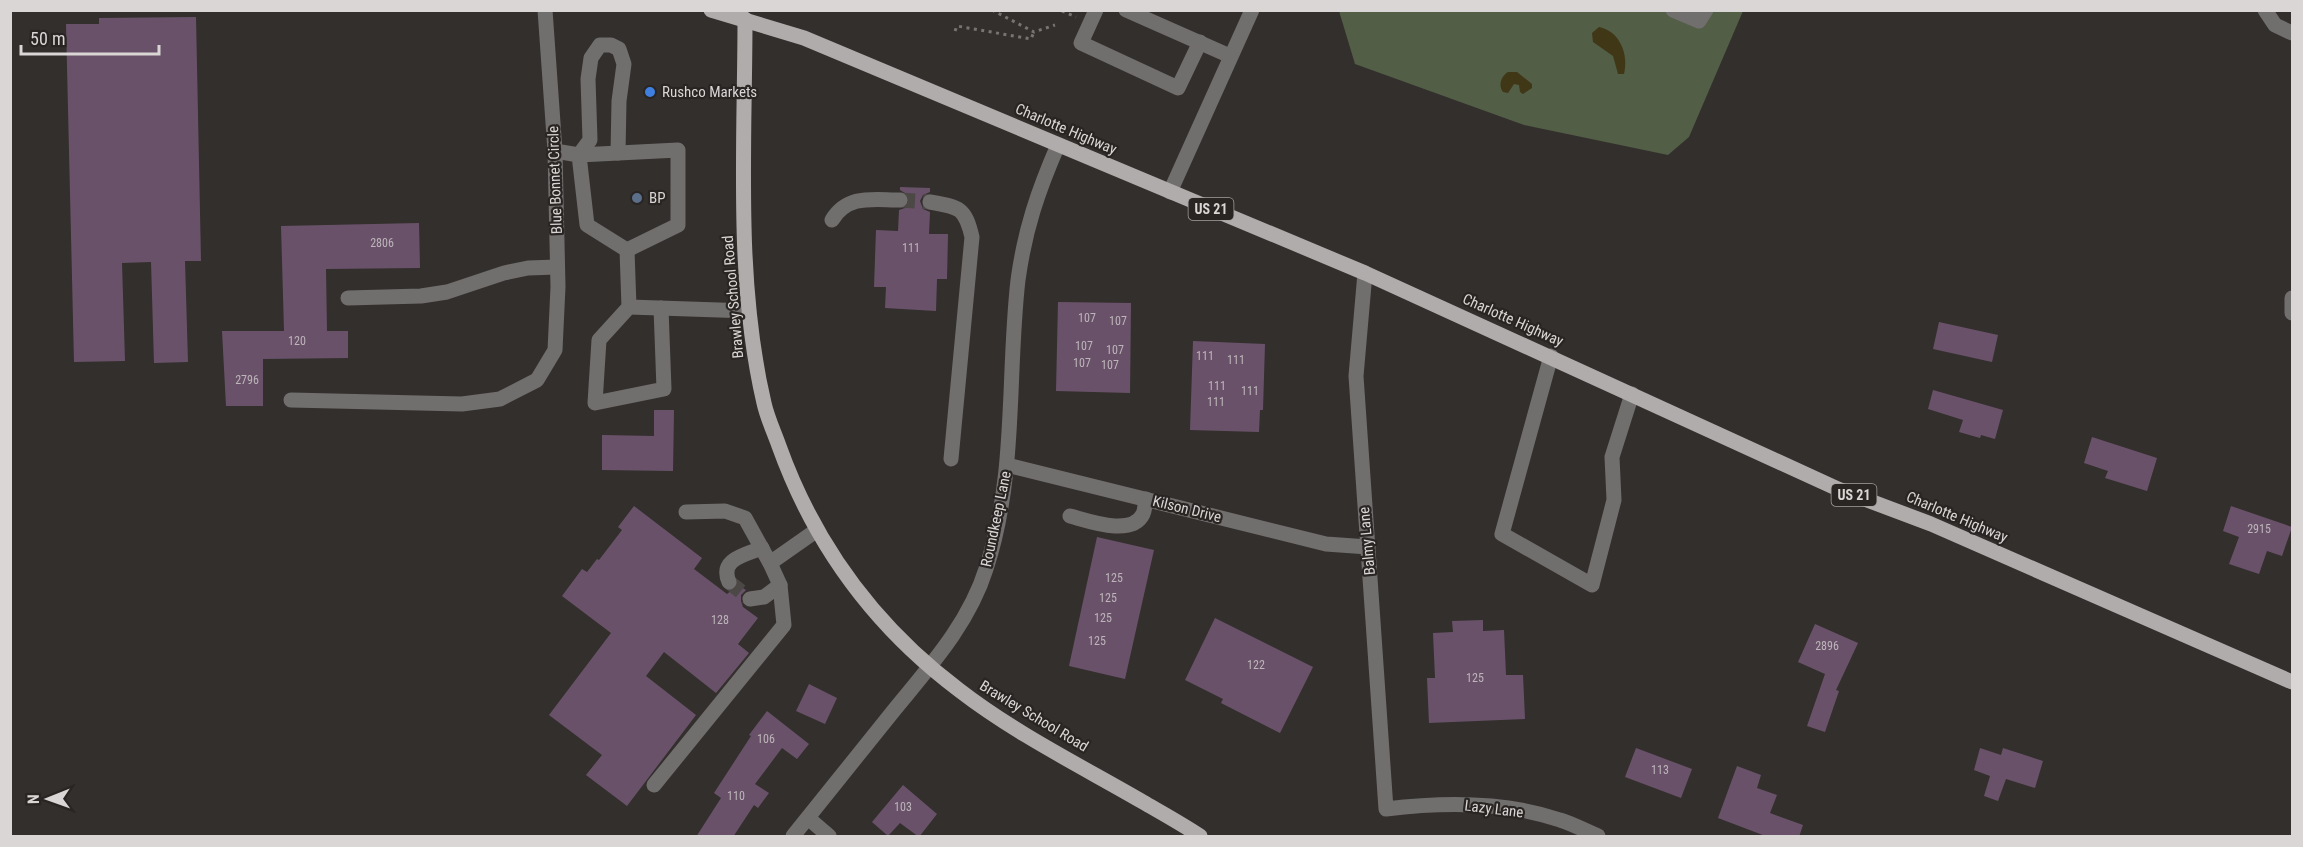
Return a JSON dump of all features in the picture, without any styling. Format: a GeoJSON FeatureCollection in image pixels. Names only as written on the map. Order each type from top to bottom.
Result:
{"type":"FeatureCollection","features":[{"type":"Feature","properties":{"kind":"main road","name":"Charlotte Highway"},"geometry":{"type":"LineString","coordinates":[[711,10],[745,15],[804,38],[1365,273],[1838,489],[1931,524],[2292,682]]}},
{"type":"Feature","properties":{"kind":"main road","name":"Brawley School Road"},"geometry":{"type":"LineString","coordinates":[[745,15],[745,251],[751,334],[764,405],[789,473],[817,530],[863,601],[929,667],[1009,725],[1200,837]]}},
{"type":"Feature","properties":{"kind":"street","name":"Blue Bonnet Circle"},"geometry":{"type":"LineString","coordinates":[[291,400],[462,404],[500,399],[537,380],[555,350],[557,267],[555,152],[545,10]]}},
{"type":"Feature","properties":{"kind":"street"},"geometry":{"type":"LineString","coordinates":[[1096,10],[1081,43],[1178,88],[1200,42]]}},
{"type":"Feature","properties":{"kind":"street"},"geometry":{"type":"LineString","coordinates":[[1126,10],[1230,56]]}},
{"type":"Feature","properties":{"kind":"street"},"geometry":{"type":"LineString","coordinates":[[1673,10],[1699,21],[1706,10]]}},
{"type":"Feature","properties":{"kind":"street"},"geometry":{"type":"LineString","coordinates":[[2265,10],[2275,25],[2292,33]]}},
{"type":"Feature","properties":{"kind":"street"},"geometry":{"type":"LineString","coordinates":[[1170,192],[1251,11]]}},
{"type":"Feature","properties":{"kind":"street"},"geometry":{"type":"LineString","coordinates":[[618,153],[619,101],[624,64],[619,49],[610,45],[600,45],[591,58],[588,79],[590,140],[579,155],[586,225],[627,250]]}},
{"type":"Feature","properties":{"kind":"street","name":"Roundkeep Lane"},"geometry":{"type":"LineString","coordinates":[[793,837],[956,633],[978,592],[994,542],[1007,465],[1018,280],[1026,234],[1036,197],[1058,145]]}},
{"type":"Feature","properties":{"kind":"street"},"geometry":{"type":"LineString","coordinates":[[555,152],[579,155],[678,150],[678,225],[627,250]]}},
{"type":"Feature","properties":{"kind":"street"},"geometry":{"type":"LineString","coordinates":[[832,220],[839,209],[860,200],[900,200]]}},
{"type":"Feature","properties":{"kind":"street"},"geometry":{"type":"LineString","coordinates":[[930,202],[956,206],[968,220],[972,237],[951,459]]}},
{"type":"Feature","properties":{"kind":"street"},"geometry":{"type":"LineString","coordinates":[[627,250],[629,307],[599,340],[595,403],[664,389],[661,308]]}},
{"type":"Feature","properties":{"kind":"street"},"geometry":{"type":"LineString","coordinates":[[348,298],[421,296],[447,292],[504,273],[528,268],[557,267]]}},
{"type":"Feature","properties":{"kind":"street","name":"Balmy Lane"},"geometry":{"type":"LineString","coordinates":[[1365,273],[1356,376],[1386,809]]}},
{"type":"Feature","properties":{"kind":"street"},"geometry":{"type":"LineString","coordinates":[[2292,298],[2292,313]]}},
{"type":"Feature","properties":{"kind":"street"},"geometry":{"type":"LineString","coordinates":[[629,307],[750,311]]}},
{"type":"Feature","properties":{"kind":"street"},"geometry":{"type":"LineString","coordinates":[[1551,356],[1502,534],[1592,585],[1614,500],[1612,457],[1632,394]]}},
{"type":"Feature","properties":{"kind":"street","name":"Kilson Drive"},"geometry":{"type":"LineString","coordinates":[[1007,465],[1326,544],[1368,547]]}},
{"type":"Feature","properties":{"kind":"street"},"geometry":{"type":"LineString","coordinates":[[1070,516],[1123,526],[1136,522],[1143,514],[1146,499]]}},
{"type":"Feature","properties":{"kind":"street"},"geometry":{"type":"LineString","coordinates":[[654,784],[784,625],[780,585],[745,518],[725,511],[686,512]]}},
{"type":"Feature","properties":{"kind":"street"},"geometry":{"type":"LineString","coordinates":[[770,562],[817,530]]}},
{"type":"Feature","properties":{"kind":"street"},"geometry":{"type":"LineString","coordinates":[[729,582],[725,574],[726,567],[733,560],[762,548]]}},
{"type":"Feature","properties":{"kind":"street"},"geometry":{"type":"LineString","coordinates":[[750,599],[764,597],[780,585]]}},
{"type":"Feature","properties":{"kind":"street","name":"Lazy Lane"},"geometry":{"type":"LineString","coordinates":[[1386,809],[1416,805],[1469,804],[1509,808],[1560,820],[1598,837]]}},
{"type":"Feature","properties":{"kind":"street"},"geometry":{"type":"LineString","coordinates":[[808,818],[830,837]]}},
{"type":"Feature","properties":{"kind":"path"},"geometry":{"type":"LineString","coordinates":[[992,10],[1034,32],[1055,25]]}},
{"type":"Feature","properties":{"kind":"path"},"geometry":{"type":"LineString","coordinates":[[955,31],[957,26],[1031,39],[1034,32]]}},
{"type":"Feature","properties":{"kind":"green space"},"geometry":{"type":"Polygon","coordinates":[[[1339,11],[1743,11],[1689,137],[1668,155],[1524,125],[1355,64],[1339,11]]]}},
{"type":"Feature","properties":{"kind":"sand"},"geometry":{"type":"Polygon","coordinates":[[[1599,27],[1612,33],[1621,45],[1625,59],[1624,74],[1618,74],[1613,56],[1593,42],[1592,33],[1599,27]]]}},
{"type":"Feature","properties":{"kind":"sand"},"geometry":{"type":"Polygon","coordinates":[[[1508,72],[1517,72],[1532,84],[1532,88],[1523,94],[1520,92],[1519,85],[1514,84],[1508,93],[1503,92],[1501,81],[1508,72]]]}},
{"type":"Feature","properties":{"kind":"building"},"geometry":{"type":"Polygon","coordinates":[[[196,17],[201,261],[185,261],[188,362],[154,363],[151,262],[122,263],[125,361],[74,362],[66,24],[99,24],[99,18],[196,17]]]}},
{"type":"Feature","properties":{"kind":"building"},"geometry":{"type":"Polygon","coordinates":[[[900,187],[930,188],[930,192],[923,195],[920,201],[923,209],[930,212],[929,234],[948,234],[947,279],[937,279],[936,311],[885,308],[886,287],[874,287],[876,230],[898,231],[899,210],[905,208],[910,201],[908,195],[900,190],[900,187]]]}},
{"type":"Feature","properties":{"kind":"building"},"geometry":{"type":"Polygon","coordinates":[[[419,223],[420,268],[326,269],[327,331],[348,331],[348,358],[263,359],[263,406],[226,406],[222,331],[284,331],[281,226],[419,223]]]}},
{"type":"Feature","properties":{"kind":"building"},"geometry":{"type":"Polygon","coordinates":[[[1058,302],[1131,303],[1130,393],[1056,391],[1058,302]]]}},
{"type":"Feature","properties":{"kind":"building"},"geometry":{"type":"Polygon","coordinates":[[[1939,322],[1998,335],[1992,362],[1933,349],[1939,322]]]}},
{"type":"Feature","properties":{"kind":"building"},"geometry":{"type":"Polygon","coordinates":[[[1193,341],[1265,344],[1263,410],[1260,410],[1259,432],[1190,430],[1193,341]]]}},
{"type":"Feature","properties":{"kind":"building"},"geometry":{"type":"Polygon","coordinates":[[[1933,390],[2003,410],[1995,439],[1981,435],[1980,438],[1959,432],[1963,420],[1928,409],[1933,390]]]}},
{"type":"Feature","properties":{"kind":"building"},"geometry":{"type":"Polygon","coordinates":[[[654,410],[674,410],[673,471],[602,470],[602,435],[654,436],[654,410]]]}},
{"type":"Feature","properties":{"kind":"building"},"geometry":{"type":"Polygon","coordinates":[[[2092,437],[2157,458],[2147,491],[2105,478],[2108,471],[2084,463],[2092,437]]]}},
{"type":"Feature","properties":{"kind":"building"},"geometry":{"type":"Polygon","coordinates":[[[634,506],[702,558],[694,569],[727,594],[738,585],[746,590],[741,595],[743,607],[758,618],[738,644],[749,653],[716,693],[664,652],[646,676],[696,715],[627,806],[586,775],[602,755],[549,715],[611,633],[562,596],[582,569],[587,572],[597,559],[599,560],[622,530],[618,527],[634,506]]]}},
{"type":"Feature","properties":{"kind":"building"},"geometry":{"type":"Polygon","coordinates":[[[2231,506],[2292,527],[2282,556],[2267,551],[2259,574],[2229,564],[2239,537],[2223,531],[2231,506]]]}},
{"type":"Feature","properties":{"kind":"building"},"geometry":{"type":"Polygon","coordinates":[[[1097,537],[1154,550],[1125,679],[1069,666],[1097,537]]]}},
{"type":"Feature","properties":{"kind":"building"},"geometry":{"type":"Polygon","coordinates":[[[1215,618],[1313,667],[1280,733],[1221,703],[1223,699],[1185,680],[1215,618]]]}},
{"type":"Feature","properties":{"kind":"building"},"geometry":{"type":"Polygon","coordinates":[[[1483,620],[1483,631],[1504,630],[1506,675],[1523,675],[1525,719],[1429,723],[1427,678],[1435,678],[1433,633],[1453,632],[1452,621],[1483,620]]]}},
{"type":"Feature","properties":{"kind":"building"},"geometry":{"type":"Polygon","coordinates":[[[1815,624],[1858,643],[1836,690],[1839,691],[1825,732],[1807,726],[1825,674],[1798,662],[1815,624]]]}},
{"type":"Feature","properties":{"kind":"building"},"geometry":{"type":"Polygon","coordinates":[[[809,684],[837,698],[825,724],[796,711],[809,684]]]}},
{"type":"Feature","properties":{"kind":"building"},"geometry":{"type":"Polygon","coordinates":[[[767,711],[809,744],[797,759],[782,748],[755,784],[769,793],[758,808],[754,805],[733,837],[696,837],[721,798],[714,793],[751,736],[749,735],[767,711]]]}},
{"type":"Feature","properties":{"kind":"building"},"geometry":{"type":"Polygon","coordinates":[[[1636,748],[1692,769],[1681,798],[1625,777],[1636,748]]]}},
{"type":"Feature","properties":{"kind":"building"},"geometry":{"type":"Polygon","coordinates":[[[1980,748],[2001,755],[2003,748],[2043,761],[2035,788],[2006,779],[1998,801],[1984,796],[1990,776],[1974,770],[1980,748]]]}},
{"type":"Feature","properties":{"kind":"building"},"geometry":{"type":"Polygon","coordinates":[[[1737,766],[1761,775],[1757,788],[1777,795],[1770,813],[1803,825],[1799,837],[1768,837],[1718,818],[1737,766]]]}},
{"type":"Feature","properties":{"kind":"building"},"geometry":{"type":"Polygon","coordinates":[[[903,785],[937,814],[919,837],[900,823],[888,836],[872,822],[903,785]]]}},
{"type":"Feature","properties":{"kind":"tunnel"},"geometry":{"type":"LineString","coordinates":[[900,200],[930,202]]}},
{"type":"Feature","properties":{"kind":"tunnel"},"geometry":{"type":"LineString","coordinates":[[729,582],[750,599]]}},
{"type":"Feature","properties":{"kind":"place","name":"Rushco Markets"},"geometry":{"type":"Point","coordinates":[650,92]}},
{"type":"Feature","properties":{"kind":"place","name":"BP"},"geometry":{"type":"Point","coordinates":[637,198]}}]}
